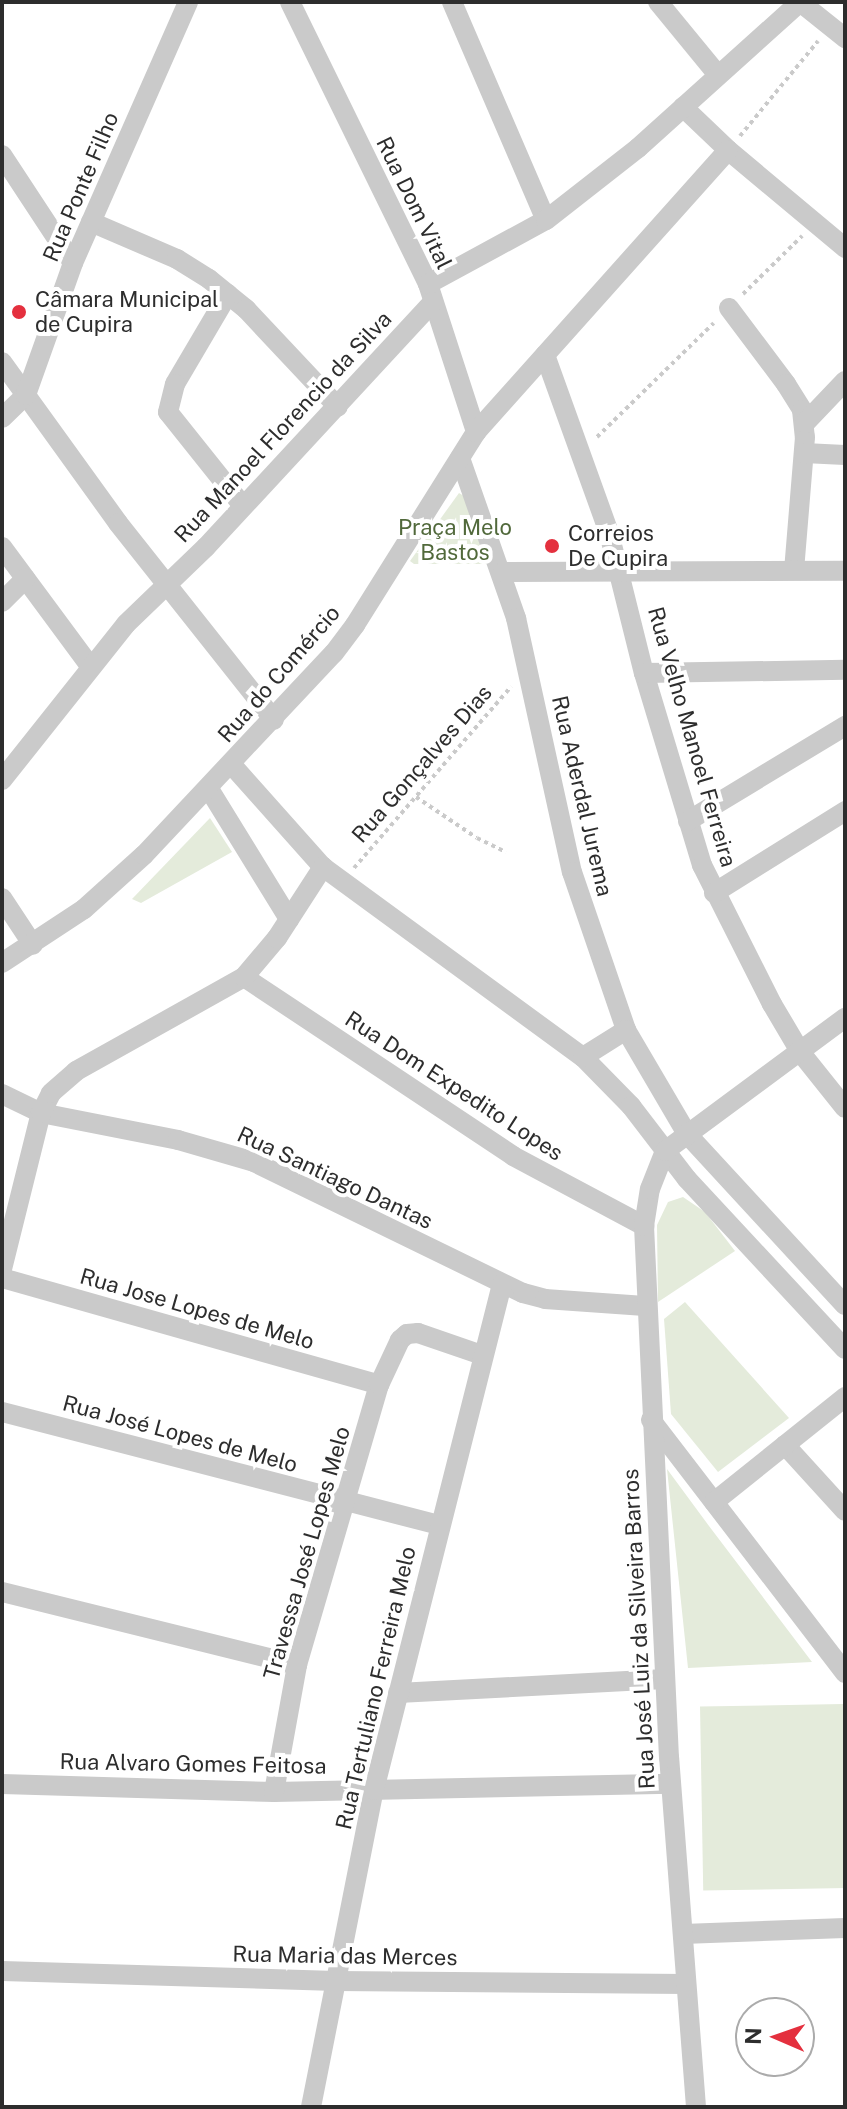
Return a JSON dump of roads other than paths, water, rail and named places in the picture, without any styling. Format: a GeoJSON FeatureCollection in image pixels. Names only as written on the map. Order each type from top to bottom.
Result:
{"type":"FeatureCollection","features":[{"type":"Feature","properties":{"kind":"street","name":"Rua Ponte Filho"},"geometry":{"type":"LineString","coordinates":[[26,395],[73,263],[188,2]]}},
{"type":"Feature","properties":{"kind":"street","name":"Rua Dom Vital"},"geometry":{"type":"LineString","coordinates":[[290,2],[430,293],[476,432]]}},
{"type":"Feature","properties":{"kind":"street"},"geometry":{"type":"LineString","coordinates":[[452,2],[546,220]]}},
{"type":"Feature","properties":{"kind":"street"},"geometry":{"type":"LineString","coordinates":[[658,2],[718,75]]}},
{"type":"Feature","properties":{"kind":"street"},"geometry":{"type":"LineString","coordinates":[[800,2],[838,32]]}},
{"type":"Feature","properties":{"kind":"street","name":"Rua Manoel Florencio da Silva"},"geometry":{"type":"LineString","coordinates":[[2,780],[90,666],[167,582],[206,547],[338,407],[430,293],[546,220],[683,107],[800,2]]}},
{"type":"Feature","properties":{"kind":"street"},"geometry":{"type":"LineString","coordinates":[[683,107],[728,150],[845,248]]}},
{"type":"Feature","properties":{"kind":"street","name":"Rua do Comércio"},"geometry":{"type":"LineString","coordinates":[[2,963],[84,909],[144,855],[274,720],[355,625],[476,432],[728,150]]}},
{"type":"Feature","properties":{"kind":"street"},"geometry":{"type":"LineString","coordinates":[[2,155],[73,263]]}},
{"type":"Feature","properties":{"kind":"street"},"geometry":{"type":"LineString","coordinates":[[91,222],[177,259],[228,294],[265,328],[338,407]]}},
{"type":"Feature","properties":{"kind":"street"},"geometry":{"type":"LineString","coordinates":[[228,294],[175,384],[168,412],[243,506]]}},
{"type":"Feature","properties":{"kind":"street"},"geometry":{"type":"LineString","coordinates":[[729,308],[786,384],[805,423],[794,570]]}},
{"type":"Feature","properties":{"kind":"street","name":"Rua Velho Manoel Ferreira"},"geometry":{"type":"LineString","coordinates":[[545,355],[621,572],[644,673],[688,821],[714,893],[801,1053],[845,1108]]}},
{"type":"Feature","properties":{"kind":"street"},"geometry":{"type":"LineString","coordinates":[[2,362],[118,523],[274,720]]}},
{"type":"Feature","properties":{"kind":"street"},"geometry":{"type":"LineString","coordinates":[[805,423],[845,381]]}},
{"type":"Feature","properties":{"kind":"street"},"geometry":{"type":"LineString","coordinates":[[2,418],[26,395]]}},
{"type":"Feature","properties":{"kind":"street"},"geometry":{"type":"LineString","coordinates":[[804,453],[845,455]]}},
{"type":"Feature","properties":{"kind":"street","name":"Rua Aderdal Jurema"},"geometry":{"type":"LineString","coordinates":[[460,458],[503,572],[572,872],[626,1030],[687,1134],[845,1305]]}},
{"type":"Feature","properties":{"kind":"street"},"geometry":{"type":"LineString","coordinates":[[2,547],[90,666]]}},
{"type":"Feature","properties":{"kind":"street"},"geometry":{"type":"LineString","coordinates":[[503,572],[845,571]]}},
{"type":"Feature","properties":{"kind":"street"},"geometry":{"type":"LineString","coordinates":[[2,602],[25,579]]}},
{"type":"Feature","properties":{"kind":"street"},"geometry":{"type":"LineString","coordinates":[[644,673],[845,670]]}},
{"type":"Feature","properties":{"kind":"street"},"geometry":{"type":"LineString","coordinates":[[688,821],[845,726]]}},
{"type":"Feature","properties":{"kind":"street"},"geometry":{"type":"LineString","coordinates":[[232,765],[323,867],[583,1057],[631,1106],[665,1151],[845,1349]]}},
{"type":"Feature","properties":{"kind":"street"},"geometry":{"type":"LineString","coordinates":[[209,789],[289,919]]}},
{"type":"Feature","properties":{"kind":"street"},"geometry":{"type":"LineString","coordinates":[[714,893],[845,811]]}},
{"type":"Feature","properties":{"kind":"street"},"geometry":{"type":"LineString","coordinates":[[2,1269],[41,1113],[51,1093],[76,1071],[244,977],[289,919],[323,867]]}},
{"type":"Feature","properties":{"kind":"street"},"geometry":{"type":"LineString","coordinates":[[2,898],[33,945]]}},
{"type":"Feature","properties":{"kind":"street","name":"Rua Dom Expedito Lopes"},"geometry":{"type":"LineString","coordinates":[[244,977],[513,1156],[644,1226]]}},
{"type":"Feature","properties":{"kind":"street"},"geometry":{"type":"LineString","coordinates":[[665,1151],[845,1018]]}},
{"type":"Feature","properties":{"kind":"street"},"geometry":{"type":"LineString","coordinates":[[583,1057],[626,1030]]}},
{"type":"Feature","properties":{"kind":"street","name":"Rua Santiago Dantas"},"geometry":{"type":"LineString","coordinates":[[2,1094],[41,1113],[178,1140],[239,1157],[502,1284],[545,1299],[645,1306]]}},
{"type":"Feature","properties":{"kind":"street","name":"Rua José Luiz da Silveira Barros"},"geometry":{"type":"LineString","coordinates":[[665,1151],[650,1189],[644,1226],[645,1306],[671,1784],[696,2107]]}},
{"type":"Feature","properties":{"kind":"street","name":"Rua Jose Lopes de Melo"},"geometry":{"type":"LineString","coordinates":[[2,1278],[379,1385]]}},
{"type":"Feature","properties":{"kind":"street","name":"Rua Tertuliano Ferreira Melo"},"geometry":{"type":"LineString","coordinates":[[311,2107],[374,1790],[502,1284]]}},
{"type":"Feature","properties":{"kind":"street","name":"Travessa José Lopes Melo"},"geometry":{"type":"LineString","coordinates":[[274,1792],[297,1665],[379,1385],[400,1340],[407,1334],[418,1333],[482,1355]]}},
{"type":"Feature","properties":{"kind":"street"},"geometry":{"type":"LineString","coordinates":[[714,1502],[845,1397]]}},
{"type":"Feature","properties":{"kind":"street","name":"Rua José Lopes de Melo"},"geometry":{"type":"LineString","coordinates":[[2,1412],[439,1525]]}},
{"type":"Feature","properties":{"kind":"street"},"geometry":{"type":"LineString","coordinates":[[651,1420],[845,1673]]}},
{"type":"Feature","properties":{"kind":"street"},"geometry":{"type":"LineString","coordinates":[[785,1445],[845,1511]]}},
{"type":"Feature","properties":{"kind":"street"},"geometry":{"type":"LineString","coordinates":[[2,1592],[297,1665]]}},
{"type":"Feature","properties":{"kind":"street"},"geometry":{"type":"LineString","coordinates":[[398,1693],[665,1679]]}},
{"type":"Feature","properties":{"kind":"street","name":"Rua Alvaro Gomes Feitosa"},"geometry":{"type":"LineString","coordinates":[[2,1784],[274,1792],[671,1784]]}},
{"type":"Feature","properties":{"kind":"street"},"geometry":{"type":"LineString","coordinates":[[683,1934],[845,1928]]}},
{"type":"Feature","properties":{"kind":"street","name":"Rua Maria das Merces"},"geometry":{"type":"LineString","coordinates":[[2,1971],[336,1981],[686,1984]]}},
{"type":"Feature","properties":{"kind":"place","name":"Câmara Municipal de Cupira"},"geometry":{"type":"Point","coordinates":[19,312]}},
{"type":"Feature","properties":{"kind":"place","name":"Correios De Cupira"},"geometry":{"type":"Point","coordinates":[552,546]}},
{"type":"Feature","properties":{"kind":"park label","name":"Praça Melo Bastos"},"geometry":{"type":"Point","coordinates":[455,540]}}]}
